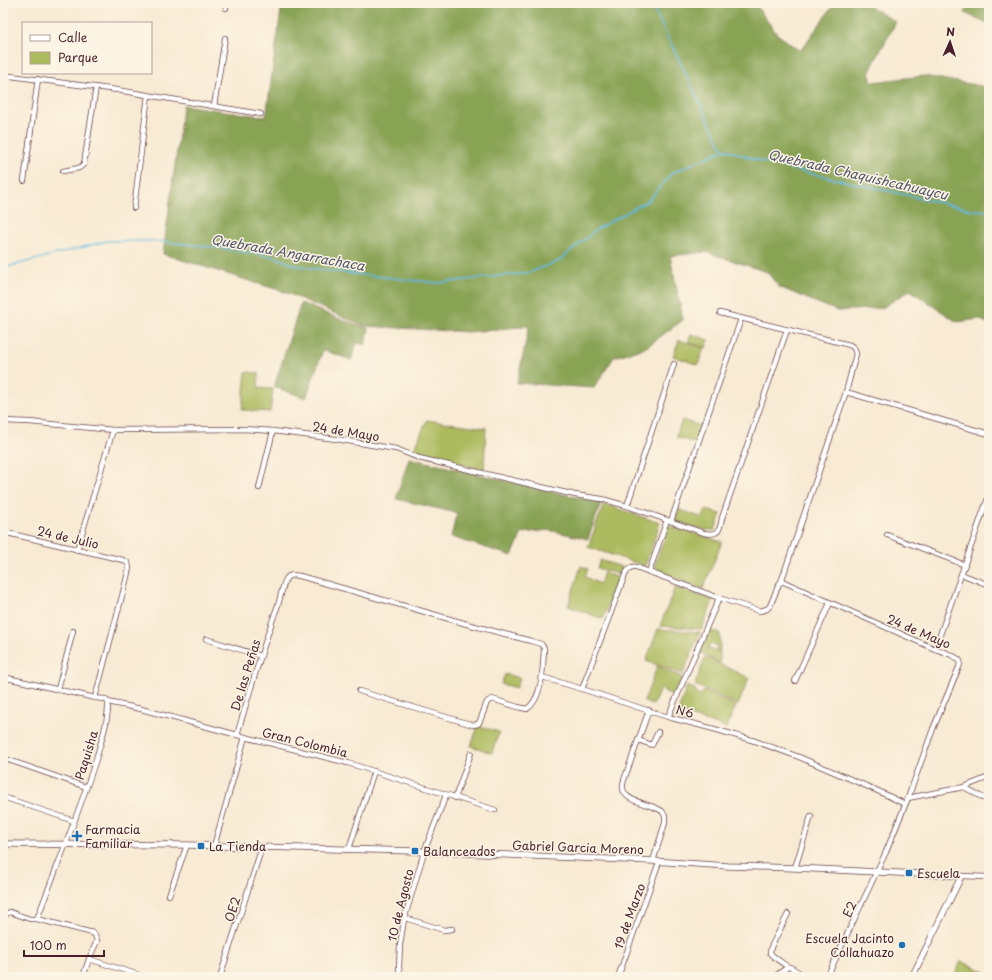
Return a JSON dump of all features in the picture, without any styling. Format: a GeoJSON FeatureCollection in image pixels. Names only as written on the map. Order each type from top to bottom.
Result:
{"type":"FeatureCollection","features":[{"type":"Feature","properties":{"kind":"street"},"geometry":{"type":"LineString","coordinates":[[214,106],[224,38]]}},
{"type":"Feature","properties":{"kind":"street"},"geometry":{"type":"LineString","coordinates":[[3,75],[96,87],[261,114]]}},
{"type":"Feature","properties":{"kind":"street"},"geometry":{"type":"LineString","coordinates":[[24,181],[38,79]]}},
{"type":"Feature","properties":{"kind":"street"},"geometry":{"type":"LineString","coordinates":[[63,171],[79,168],[84,164],[96,87]]}},
{"type":"Feature","properties":{"kind":"street"},"geometry":{"type":"LineString","coordinates":[[134,208],[148,95]]}},
{"type":"Feature","properties":{"kind":"street"},"geometry":{"type":"LineString","coordinates":[[582,689],[628,569],[636,567],[719,598],[760,611],[770,606],[781,582],[846,392],[856,354],[854,348],[850,345],[720,313]]}},
{"type":"Feature","properties":{"kind":"street"},"geometry":{"type":"LineString","coordinates":[[649,572],[669,521],[741,319]]}},
{"type":"Feature","properties":{"kind":"street","name":"24 de Mayo"},"geometry":{"type":"LineString","coordinates":[[3,420],[114,430],[273,431],[336,439],[396,449],[419,458],[575,495],[602,499],[708,534],[715,534],[721,527],[725,511],[786,330]]}},
{"type":"Feature","properties":{"kind":"street"},"geometry":{"type":"LineString","coordinates":[[627,506],[674,364]]}},
{"type":"Feature","properties":{"kind":"street"},"geometry":{"type":"LineString","coordinates":[[846,392],[989,434]]}},
{"type":"Feature","properties":{"kind":"street"},"geometry":{"type":"LineString","coordinates":[[77,550],[114,430]]}},
{"type":"Feature","properties":{"kind":"street"},"geometry":{"type":"LineString","coordinates":[[259,488],[273,431]]}},
{"type":"Feature","properties":{"kind":"street"},"geometry":{"type":"LineString","coordinates":[[935,649],[961,574],[986,511],[989,495]]}},
{"type":"Feature","properties":{"kind":"street","name":"24 de Julio"},"geometry":{"type":"LineString","coordinates":[[3,532],[116,558],[128,563],[129,568],[126,581],[95,698]]}},
{"type":"Feature","properties":{"kind":"street"},"geometry":{"type":"LineString","coordinates":[[887,535],[965,565]]}},
{"type":"Feature","properties":{"kind":"street"},"geometry":{"type":"LineString","coordinates":[[961,574],[989,585]]}},
{"type":"Feature","properties":{"kind":"street","name":"De las Peñas"},"geometry":{"type":"LineString","coordinates":[[237,734],[286,579],[294,575],[541,644],[544,648],[542,677]]}},
{"type":"Feature","properties":{"kind":"street","name":"24 de Mayo"},"geometry":{"type":"LineString","coordinates":[[781,582],[960,660],[960,665],[933,729],[908,798],[877,871]]}},
{"type":"Feature","properties":{"kind":"street"},"geometry":{"type":"LineString","coordinates":[[668,716],[719,598]]}},
{"type":"Feature","properties":{"kind":"street"},"geometry":{"type":"LineString","coordinates":[[795,681],[830,603]]}},
{"type":"Feature","properties":{"kind":"street"},"geometry":{"type":"LineString","coordinates":[[58,689],[73,632]]}},
{"type":"Feature","properties":{"kind":"street"},"geometry":{"type":"LineString","coordinates":[[206,638],[261,656]]}},
{"type":"Feature","properties":{"kind":"street"},"geometry":{"type":"LineString","coordinates":[[3,676],[105,700],[108,702]]}},
{"type":"Feature","properties":{"kind":"street"},"geometry":{"type":"LineString","coordinates":[[359,691],[473,725],[478,724],[487,702],[492,699],[527,709],[531,706],[538,695],[542,677]]}},
{"type":"Feature","properties":{"kind":"street","name":"N6"},"geometry":{"type":"LineString","coordinates":[[542,677],[714,729],[799,757],[905,804]]}},
{"type":"Feature","properties":{"kind":"street","name":"Gran Colombia"},"geometry":{"type":"LineString","coordinates":[[108,702],[348,763],[495,810]]}},
{"type":"Feature","properties":{"kind":"street","name":"Paquisha"},"geometry":{"type":"LineString","coordinates":[[37,920],[86,787],[103,734],[109,708],[108,702]]}},
{"type":"Feature","properties":{"kind":"street","name":"19 de Marzo"},"geometry":{"type":"LineString","coordinates":[[618,977],[656,862],[665,816],[662,811],[633,800],[626,795],[622,788],[649,710]]}},
{"type":"Feature","properties":{"kind":"street"},"geometry":{"type":"LineString","coordinates":[[638,740],[652,745],[658,732]]}},
{"type":"Feature","properties":{"kind":"street"},"geometry":{"type":"LineString","coordinates":[[214,846],[245,737]]}},
{"type":"Feature","properties":{"kind":"street"},"geometry":{"type":"LineString","coordinates":[[455,798],[471,753]]}},
{"type":"Feature","properties":{"kind":"street"},"geometry":{"type":"LineString","coordinates":[[3,758],[86,787]]}},
{"type":"Feature","properties":{"kind":"street"},"geometry":{"type":"LineString","coordinates":[[349,849],[374,771]]}},
{"type":"Feature","properties":{"kind":"street"},"geometry":{"type":"LineString","coordinates":[[908,798],[964,788],[989,777]]}},
{"type":"Feature","properties":{"kind":"street"},"geometry":{"type":"LineString","coordinates":[[964,788],[989,801]]}},
{"type":"Feature","properties":{"kind":"street","name":"10 de Agosto"},"geometry":{"type":"LineString","coordinates":[[400,977],[400,945],[405,918],[424,852],[446,795]]}},
{"type":"Feature","properties":{"kind":"street"},"geometry":{"type":"LineString","coordinates":[[3,797],[74,821]]}},
{"type":"Feature","properties":{"kind":"street"},"geometry":{"type":"LineString","coordinates":[[796,868],[811,816]]}},
{"type":"Feature","properties":{"kind":"street","name":"Gabriel Garcia Moreno"},"geometry":{"type":"LineString","coordinates":[[3,844],[188,845],[349,849],[989,877]]}},
{"type":"Feature","properties":{"kind":"street"},"geometry":{"type":"LineString","coordinates":[[169,895],[188,845]]}},
{"type":"Feature","properties":{"kind":"street","name":"OE2"},"geometry":{"type":"LineString","coordinates":[[220,977],[262,847]]}},
{"type":"Feature","properties":{"kind":"street","name":"E2"},"geometry":{"type":"LineString","coordinates":[[827,977],[877,871]]}},
{"type":"Feature","properties":{"kind":"street"},"geometry":{"type":"LineString","coordinates":[[912,977],[961,876]]}},
{"type":"Feature","properties":{"kind":"street"},"geometry":{"type":"LineString","coordinates":[[3,920],[6,914],[10,912],[93,933],[97,940],[89,959],[84,977]]}},
{"type":"Feature","properties":{"kind":"street"},"geometry":{"type":"LineString","coordinates":[[788,914],[771,948],[770,954],[788,967],[807,977]]}},
{"type":"Feature","properties":{"kind":"street"},"geometry":{"type":"LineString","coordinates":[[405,918],[444,930],[452,929]]}},
{"type":"Feature","properties":{"kind":"street"},"geometry":{"type":"LineString","coordinates":[[89,959],[145,977]]}},
{"type":"Feature","properties":{"kind":"street"},"geometry":{"type":"LineString","coordinates":[[774,977],[788,967]]}},
{"type":"Feature","properties":{"kind":"green space"},"geometry":{"type":"Polygon","coordinates":[[[282,3],[754,3],[777,34],[800,51],[835,3],[864,3],[896,22],[869,72],[872,82],[924,76],[981,86],[989,90],[989,324],[979,319],[957,322],[910,290],[882,308],[837,311],[779,287],[767,272],[706,252],[670,256],[683,320],[645,348],[614,357],[594,388],[517,383],[529,326],[469,332],[364,326],[285,292],[163,254],[183,105],[266,117],[282,3]]]}},
{"type":"Feature","properties":{"kind":"green space"},"geometry":{"type":"Polygon","coordinates":[[[968,3],[989,3],[989,25],[965,13],[968,3]]]}},
{"type":"Feature","properties":{"kind":"green space"},"geometry":{"type":"Polygon","coordinates":[[[301,303],[369,329],[365,345],[357,343],[351,360],[323,350],[306,398],[274,387],[301,303]]]}},
{"type":"Feature","properties":{"kind":"green space"},"geometry":{"type":"Polygon","coordinates":[[[691,334],[709,340],[706,348],[688,342],[691,334]]]}},
{"type":"Feature","properties":{"kind":"green space"},"geometry":{"type":"Polygon","coordinates":[[[679,340],[704,348],[698,365],[673,356],[679,340]]]}},
{"type":"Feature","properties":{"kind":"green space"},"geometry":{"type":"Polygon","coordinates":[[[246,372],[259,373],[258,388],[273,389],[270,412],[242,410],[246,372]]]}},
{"type":"Feature","properties":{"kind":"green space"},"geometry":{"type":"Polygon","coordinates":[[[427,420],[486,428],[484,470],[413,452],[427,420]]]}},
{"type":"Feature","properties":{"kind":"green space"},"geometry":{"type":"Polygon","coordinates":[[[682,420],[701,426],[695,443],[676,437],[682,420]]]}},
{"type":"Feature","properties":{"kind":"green space"},"geometry":{"type":"Polygon","coordinates":[[[409,458],[601,503],[588,539],[549,530],[522,533],[512,556],[451,537],[457,513],[396,499],[409,458]]]}},
{"type":"Feature","properties":{"kind":"green space"},"geometry":{"type":"Polygon","coordinates":[[[604,504],[660,523],[645,566],[588,547],[604,504]]]}},
{"type":"Feature","properties":{"kind":"green space"},"geometry":{"type":"Polygon","coordinates":[[[678,509],[703,518],[703,514],[707,510],[721,514],[715,530],[704,530],[675,521],[678,509]]]}},
{"type":"Feature","properties":{"kind":"green space"},"geometry":{"type":"Polygon","coordinates":[[[669,526],[722,542],[703,589],[660,572],[656,568],[655,564],[669,526]]]}},
{"type":"Feature","properties":{"kind":"green space"},"geometry":{"type":"Polygon","coordinates":[[[600,560],[622,567],[619,574],[597,568],[600,560]]]}},
{"type":"Feature","properties":{"kind":"green space"},"geometry":{"type":"Polygon","coordinates":[[[581,566],[588,569],[585,577],[600,584],[604,572],[619,578],[603,619],[568,606],[581,566]]]}},
{"type":"Feature","properties":{"kind":"green space"},"geometry":{"type":"Polygon","coordinates":[[[675,587],[713,600],[702,629],[660,626],[675,587]]]}},
{"type":"Feature","properties":{"kind":"green space"},"geometry":{"type":"Polygon","coordinates":[[[658,629],[700,632],[683,674],[646,661],[658,629]]]}},
{"type":"Feature","properties":{"kind":"green space"},"geometry":{"type":"Polygon","coordinates":[[[706,631],[718,632],[720,634],[720,652],[720,663],[699,652],[706,631]],[[710,644],[708,649],[720,652],[716,650],[717,645],[710,644]]]}},
{"type":"Feature","properties":{"kind":"green space"},"geometry":{"type":"Polygon","coordinates":[[[705,657],[749,678],[738,705],[695,685],[705,657]]]}},
{"type":"Feature","properties":{"kind":"green space"},"geometry":{"type":"Polygon","coordinates":[[[657,666],[682,677],[674,696],[660,689],[653,705],[644,702],[657,666]]]}},
{"type":"Feature","properties":{"kind":"green space"},"geometry":{"type":"Polygon","coordinates":[[[505,674],[520,678],[516,688],[501,684],[505,674]]]}},
{"type":"Feature","properties":{"kind":"green space"},"geometry":{"type":"Polygon","coordinates":[[[687,686],[695,689],[695,693],[700,696],[704,691],[736,706],[726,728],[678,712],[687,686]]]}},
{"type":"Feature","properties":{"kind":"green space"},"geometry":{"type":"Polygon","coordinates":[[[478,726],[499,732],[492,753],[471,746],[478,726]]]}},
{"type":"Feature","properties":{"kind":"green space"},"geometry":{"type":"Polygon","coordinates":[[[961,961],[989,974],[989,977],[954,977],[961,961]]]}},
{"type":"Feature","properties":{"kind":"waterway","name":"Quebrada Chaquishcahuaycu"},"geometry":{"type":"LineString","coordinates":[[651,3],[720,144],[725,149],[757,160],[800,171],[973,210],[989,211]]}},
{"type":"Feature","properties":{"kind":"waterway","name":"Quebrada Angarrachaca"},"geometry":{"type":"LineString","coordinates":[[3,268],[107,241],[156,241],[214,247],[275,257],[294,265],[329,271],[437,283],[528,273],[559,261],[597,229],[649,200],[672,173],[725,149]]}},
{"type":"Feature","properties":{"kind":"place","name":"Farmacia Familiar"},"geometry":{"type":"Point","coordinates":[77,836]}},
{"type":"Feature","properties":{"kind":"place","name":"La Tienda"},"geometry":{"type":"Point","coordinates":[201,846]}},
{"type":"Feature","properties":{"kind":"place","name":"Balanceados"},"geometry":{"type":"Point","coordinates":[415,851]}},
{"type":"Feature","properties":{"kind":"place","name":"Escuela"},"geometry":{"type":"Point","coordinates":[909,873]}},
{"type":"Feature","properties":{"kind":"place","name":"Escuela Jacinto Collahuazo"},"geometry":{"type":"Point","coordinates":[902,945]}}]}
